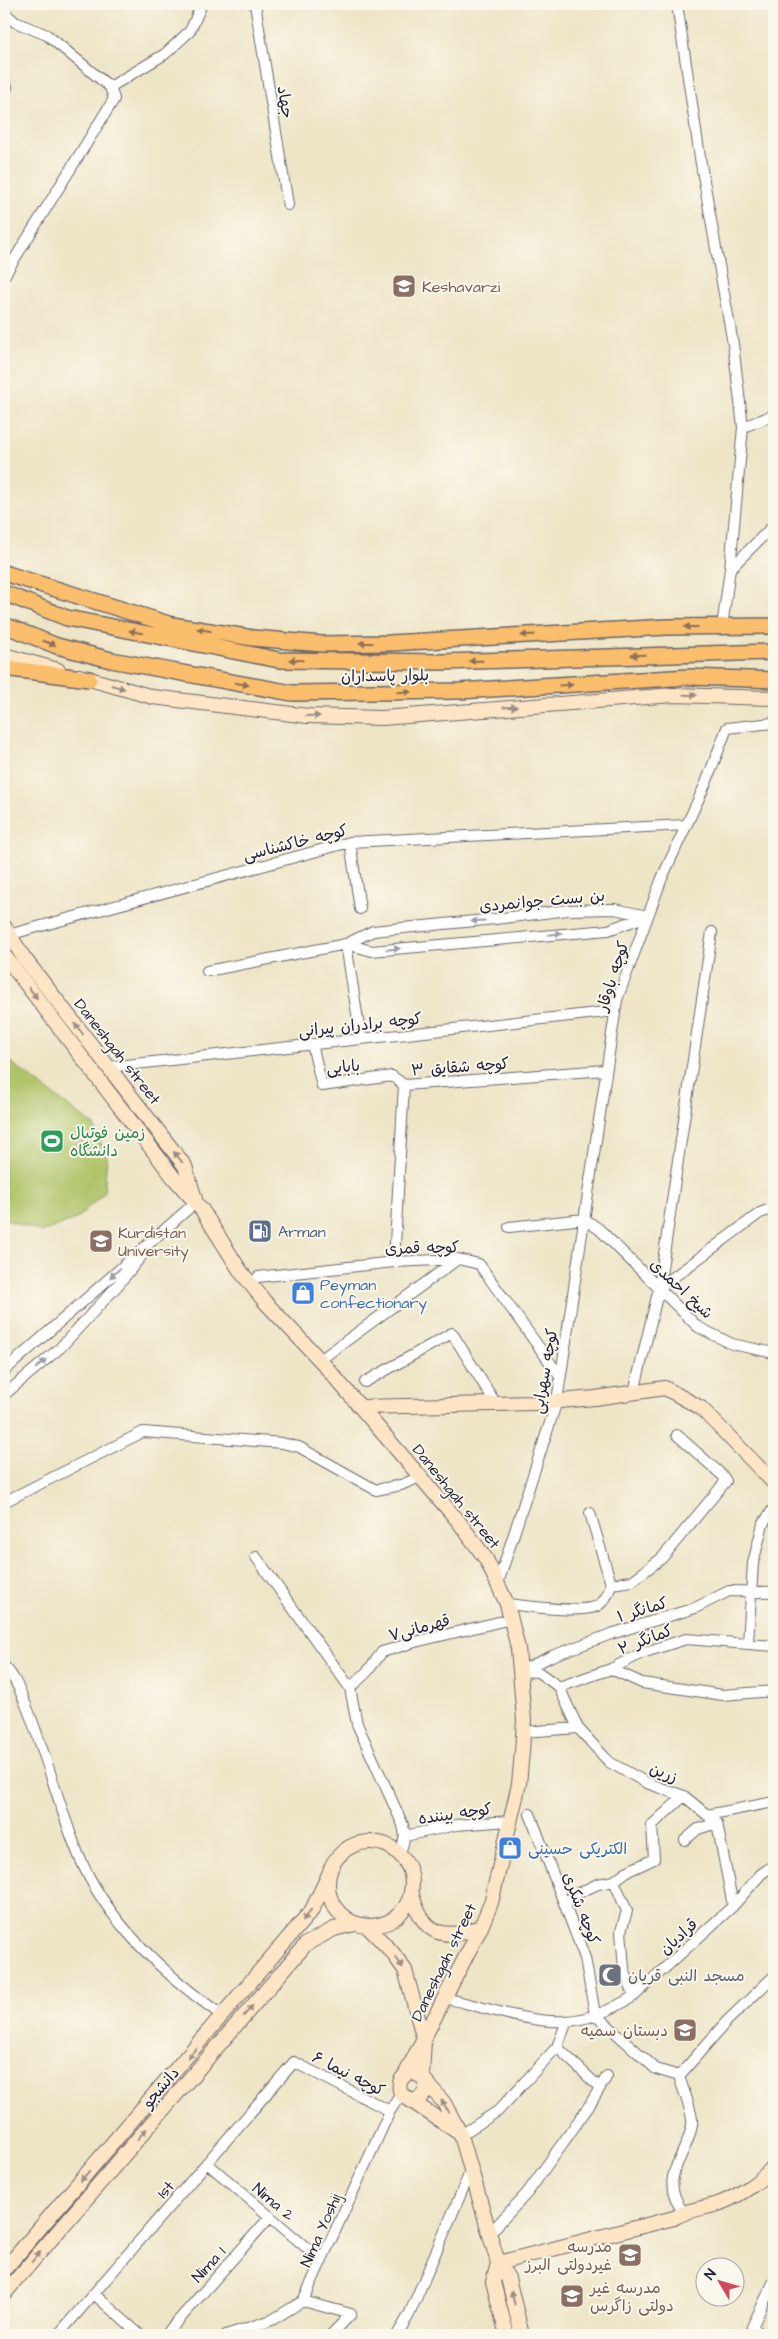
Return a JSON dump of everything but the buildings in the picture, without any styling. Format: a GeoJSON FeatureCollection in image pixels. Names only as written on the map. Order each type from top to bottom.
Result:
{"type":"FeatureCollection","features":[{"type":"Feature","properties":{"kind":"main road"},"geometry":{"type":"LineString","coordinates":[[4,572],[172,624],[253,638],[322,644],[390,643],[667,627],[774,626]]}},
{"type":"Feature","properties":{"kind":"main road","name":"بلوار پاسداران"},"geometry":{"type":"LineString","coordinates":[[4,593],[67,618],[279,660],[442,662],[774,652]]}},
{"type":"Feature","properties":{"kind":"main road"},"geometry":{"type":"LineString","coordinates":[[110,626],[113,606]]}},
{"type":"Feature","properties":{"kind":"main road","name":"بلوار پاسداران"},"geometry":{"type":"LineString","coordinates":[[4,625],[57,646],[111,660],[292,693],[458,691],[689,677],[774,680]]}},
{"type":"Feature","properties":{"kind":"main road"},"geometry":{"type":"LineString","coordinates":[[4,668],[89,679]]}},
{"type":"Feature","properties":{"kind":"street"},"geometry":{"type":"LineString","coordinates":[[110,87],[165,54],[190,31],[202,4]]}},
{"type":"Feature","properties":{"kind":"street","name":"جهاد"},"geometry":{"type":"LineString","coordinates":[[255,4],[288,205]]}},
{"type":"Feature","properties":{"kind":"street"},"geometry":{"type":"LineString","coordinates":[[677,4],[701,164],[733,344],[743,427],[730,569],[722,627]]}},
{"type":"Feature","properties":{"kind":"street"},"geometry":{"type":"LineString","coordinates":[[4,12],[15,22],[47,35],[110,87],[114,99],[4,276]]}},
{"type":"Feature","properties":{"kind":"street"},"geometry":{"type":"LineString","coordinates":[[743,427],[774,415]]}},
{"type":"Feature","properties":{"kind":"street"},"geometry":{"type":"LineString","coordinates":[[730,569],[774,525]]}},
{"type":"Feature","properties":{"kind":"street"},"geometry":{"type":"LineString","coordinates":[[4,655],[153,697],[308,716],[382,718],[673,695],[774,698]]}},
{"type":"Feature","properties":{"kind":"street","name":"کوچه باوقار"},"geometry":{"type":"LineString","coordinates":[[584,1219],[617,1000],[662,878],[706,783],[727,728],[773,723],[774,720]]}},
{"type":"Feature","properties":{"kind":"street","name":"کوچه خاکشناسی"},"geometry":{"type":"LineString","coordinates":[[6,930],[350,842],[686,825]]}},
{"type":"Feature","properties":{"kind":"street"},"geometry":{"type":"LineString","coordinates":[[350,842],[360,909]]}},
{"type":"Feature","properties":{"kind":"street","name":"بن بست جوانمردی"},"geometry":{"type":"LineString","coordinates":[[207,971],[346,944],[373,931],[568,910],[614,909],[648,916]]}},
{"type":"Feature","properties":{"kind":"street","name":"بن بست جوانمردی"},"geometry":{"type":"LineString","coordinates":[[346,944],[372,951],[608,930],[648,916]]}},
{"type":"Feature","properties":{"kind":"street","name":"Daneshgah street"},"geometry":{"type":"LineString","coordinates":[[6,930],[108,1067],[185,1166],[196,1202]]}},
{"type":"Feature","properties":{"kind":"street"},"geometry":{"type":"LineString","coordinates":[[634,1392],[659,1288],[712,932]]}},
{"type":"Feature","properties":{"kind":"street"},"geometry":{"type":"LineString","coordinates":[[346,944],[361,1039]]}},
{"type":"Feature","properties":{"kind":"street","name":"Daneshgah street"},"geometry":{"type":"LineString","coordinates":[[4,955],[174,1178],[196,1202],[241,1272],[266,1303],[361,1407],[459,1522],[486,1559],[507,1604],[518,1648],[520,1670],[523,1732],[519,1784],[491,1903],[481,1928],[405,2075]]}},
{"type":"Feature","properties":{"kind":"street","name":"کوچه برادران پیرانی"},"geometry":{"type":"LineString","coordinates":[[108,1067],[615,1011]]}},
{"type":"Feature","properties":{"kind":"street","name":"بابایی"},"geometry":{"type":"LineString","coordinates":[[312,1044],[322,1086],[392,1076],[404,1085]]}},
{"type":"Feature","properties":{"kind":"street","name":"کوچه شقایق ۳"},"geometry":{"type":"LineString","coordinates":[[394,1262],[404,1085],[605,1070]]}},
{"type":"Feature","properties":{"kind":"street"},"geometry":{"type":"LineString","coordinates":[[4,1371],[164,1228],[196,1202]]}},
{"type":"Feature","properties":{"kind":"street"},"geometry":{"type":"LineString","coordinates":[[659,1288],[760,1213],[774,1208]]}},
{"type":"Feature","properties":{"kind":"street"},"geometry":{"type":"LineString","coordinates":[[509,1227],[584,1219]]}},
{"type":"Feature","properties":{"kind":"street","name":"شیخ احمدی"},"geometry":{"type":"LineString","coordinates":[[584,1219],[599,1230],[698,1327],[732,1344],[774,1353]]}},
{"type":"Feature","properties":{"kind":"street","name":"کوچه سهرابی"},"geometry":{"type":"LineString","coordinates":[[498,1583],[557,1401],[559,1375],[584,1219]]}},
{"type":"Feature","properties":{"kind":"street"},"geometry":{"type":"LineString","coordinates":[[4,1395],[60,1348],[118,1285],[164,1228]]}},
{"type":"Feature","properties":{"kind":"street"},"geometry":{"type":"LineString","coordinates":[[320,1360],[458,1259]]}},
{"type":"Feature","properties":{"kind":"street","name":"کوچه قمری"},"geometry":{"type":"LineString","coordinates":[[258,1277],[394,1262],[458,1259],[479,1264],[559,1375]]}},
{"type":"Feature","properties":{"kind":"street"},"geometry":{"type":"LineString","coordinates":[[365,1382],[452,1333],[496,1404]]}},
{"type":"Feature","properties":{"kind":"street"},"geometry":{"type":"LineString","coordinates":[[361,1407],[557,1401],[666,1388],[701,1408],[774,1483]]}},
{"type":"Feature","properties":{"kind":"street"},"geometry":{"type":"LineString","coordinates":[[4,1502],[143,1432],[282,1443],[299,1447],[376,1490],[401,1485],[420,1477]]}},
{"type":"Feature","properties":{"kind":"street"},"geometry":{"type":"LineString","coordinates":[[611,1584],[632,1581],[662,1558],[726,1481],[722,1475],[677,1435]]}},
{"type":"Feature","properties":{"kind":"street"},"geometry":{"type":"LineString","coordinates":[[748,1643],[753,1564],[763,1524],[774,1508]]}},
{"type":"Feature","properties":{"kind":"street"},"geometry":{"type":"LineString","coordinates":[[507,1604],[581,1609],[597,1606],[608,1596],[611,1584],[590,1514]]}},
{"type":"Feature","properties":{"kind":"street"},"geometry":{"type":"LineString","coordinates":[[256,1557],[350,1688],[357,1724],[403,1825],[405,1836],[400,1854]]}},
{"type":"Feature","properties":{"kind":"street","name":"کمانگر ۱"},"geometry":{"type":"LineString","coordinates":[[520,1670],[611,1634],[695,1608],[729,1591],[774,1592]]}},
{"type":"Feature","properties":{"kind":"street","name":"قهرمانی۷"},"geometry":{"type":"LineString","coordinates":[[350,1688],[367,1672],[382,1652],[415,1642],[511,1619]]}},
{"type":"Feature","properties":{"kind":"street","name":"کمانگر ۲"},"geometry":{"type":"LineString","coordinates":[[559,1688],[611,1669],[642,1653],[686,1639],[774,1646]]}},
{"type":"Feature","properties":{"kind":"street"},"geometry":{"type":"LineString","coordinates":[[4,1666],[13,1674],[36,1729],[75,1848],[99,1896],[148,1953],[187,1990],[223,2016]]}},
{"type":"Feature","properties":{"kind":"street"},"geometry":{"type":"LineString","coordinates":[[611,1669],[642,1683],[723,1696],[774,1691]]}},
{"type":"Feature","properties":{"kind":"street"},"geometry":{"type":"LineString","coordinates":[[520,1670],[538,1672],[559,1688]]}},
{"type":"Feature","properties":{"kind":"street","name":"زرین"},"geometry":{"type":"LineString","coordinates":[[559,1688],[578,1728],[609,1762],[647,1783],[684,1796],[717,1823]]}},
{"type":"Feature","properties":{"kind":"street"},"geometry":{"type":"LineString","coordinates":[[523,1732],[578,1728]]}},
{"type":"Feature","properties":{"kind":"street"},"geometry":{"type":"LineString","coordinates":[[565,1903],[578,1893],[598,1884],[614,1881],[626,1872],[654,1859],[652,1825],[684,1796]]}},
{"type":"Feature","properties":{"kind":"street"},"geometry":{"type":"LineString","coordinates":[[707,1815],[774,1802]]}},
{"type":"Feature","properties":{"kind":"street","name":"کوچه شکری"},"geometry":{"type":"LineString","coordinates":[[530,1814],[585,1958],[595,2014]]}},
{"type":"Feature","properties":{"kind":"street","name":"کوچه بیننده"},"geometry":{"type":"LineString","coordinates":[[405,1836],[456,1825],[510,1821]]}},
{"type":"Feature","properties":{"kind":"street"},"geometry":{"type":"LineString","coordinates":[[685,1840],[698,1829],[717,1823],[733,1906]]}},
{"type":"Feature","properties":{"kind":"street"},"geometry":{"type":"LineString","coordinates":[[361,1925],[379,1925],[390,1921],[400,1913],[407,1903],[411,1891],[412,1878],[408,1865],[400,1854],[388,1846],[374,1842],[360,1843],[346,1849],[336,1859],[330,1872],[328,1885],[330,1897],[344,1917],[361,1925],[392,1952],[405,1970],[424,2040]]}},
{"type":"Feature","properties":{"kind":"street","name":"قرادیان"},"geometry":{"type":"LineString","coordinates":[[445,1998],[536,2019],[567,2021],[595,2014],[623,2003],[634,1996],[733,1906],[761,1874],[774,1864]]}},
{"type":"Feature","properties":{"kind":"street","name":"دانشجو"},"geometry":{"type":"LineString","coordinates":[[4,2270],[312,1910],[330,1872]]}},
{"type":"Feature","properties":{"kind":"street"},"geometry":{"type":"LineString","coordinates":[[614,1881],[627,1911],[621,1931],[624,1969],[634,1996]]}},
{"type":"Feature","properties":{"kind":"street"},"geometry":{"type":"LineString","coordinates":[[411,1891],[417,1913],[430,1928],[446,1934],[462,1934],[481,1928]]}},
{"type":"Feature","properties":{"kind":"street","name":"دانشجو"},"geometry":{"type":"LineString","coordinates":[[4,2294],[306,1944],[334,1929],[361,1925]]}},
{"type":"Feature","properties":{"kind":"street"},"geometry":{"type":"LineString","coordinates":[[679,2076],[727,2021],[774,1976]]}},
{"type":"Feature","properties":{"kind":"street"},"geometry":{"type":"LineString","coordinates":[[595,2014],[656,2069],[679,2076]]}},
{"type":"Feature","properties":{"kind":"street"},"geometry":{"type":"LineString","coordinates":[[462,2135],[498,2111],[557,2047],[567,2021]]}},
{"type":"Feature","properties":{"kind":"street","name":"Daneshgah street"},"geometry":{"type":"LineString","coordinates":[[423,2078],[424,2040]]}},
{"type":"Feature","properties":{"kind":"street"},"geometry":{"type":"LineString","coordinates":[[557,2047],[600,2088]]}},
{"type":"Feature","properties":{"kind":"street","name":"کوچه نیما ۶"},"geometry":{"type":"LineString","coordinates":[[294,2062],[390,2111]]}},
{"type":"Feature","properties":{"kind":"street","name":"1st"},"geometry":{"type":"LineString","coordinates":[[58,2335],[294,2062]]}},
{"type":"Feature","properties":{"kind":"street"},"geometry":{"type":"LineString","coordinates":[[462,2135],[407,2097],[398,2087],[400,2080],[412,2072],[423,2078],[444,2103],[462,2135],[470,2170],[498,2263],[508,2278],[522,2335]]}},
{"type":"Feature","properties":{"kind":"street"},"geometry":{"type":"LineString","coordinates":[[490,2234],[528,2192],[607,2076]]}},
{"type":"Feature","properties":{"kind":"street"},"geometry":{"type":"LineString","coordinates":[[679,2076],[693,2124],[670,2185],[673,2199],[683,2212]]}},
{"type":"Feature","properties":{"kind":"street"},"geometry":{"type":"LineString","coordinates":[[407,2097],[420,2098],[425,2093],[426,2086],[423,2078]]}},
{"type":"Feature","properties":{"kind":"street","name":"Nima Yoshij"},"geometry":{"type":"LineString","coordinates":[[303,2301],[390,2111],[407,2097]]}},
{"type":"Feature","properties":{"kind":"street","name":"Nima 2"},"geometry":{"type":"LineString","coordinates":[[207,2163],[322,2261]]}},
{"type":"Feature","properties":{"kind":"street"},"geometry":{"type":"LineString","coordinates":[[498,2263],[674,2218],[683,2212],[716,2205],[745,2191],[774,2166]]}},
{"type":"Feature","properties":{"kind":"street"},"geometry":{"type":"LineString","coordinates":[[397,2335],[409,2315],[470,2170]]}},
{"type":"Feature","properties":{"kind":"street","name":"Nima 1"},"geometry":{"type":"LineString","coordinates":[[169,2331],[270,2217]]}},
{"type":"Feature","properties":{"kind":"street"},"geometry":{"type":"LineString","coordinates":[[498,2263],[493,2282],[507,2335]]}},
{"type":"Feature","properties":{"kind":"street"},"geometry":{"type":"LineString","coordinates":[[763,2335],[752,2327],[774,2281]]}},
{"type":"Feature","properties":{"kind":"street"},"geometry":{"type":"LineString","coordinates":[[94,2294],[140,2335]]}},
{"type":"Feature","properties":{"kind":"street"},"geometry":{"type":"LineString","coordinates":[[226,2335],[272,2320],[303,2301],[351,2314],[331,2335]]}},
{"type":"Feature","properties":{"kind":"green space","name":"زمین فوتبال دانشگاه"},"geometry":{"type":"Polygon","coordinates":[[[4,1057],[94,1126],[107,1157],[104,1193],[76,1219],[42,1232],[4,1219],[4,1057]]]}},
{"type":"Feature","properties":{"kind":"place","name":"Keshavarzi"},"geometry":{"type":"Point","coordinates":[404,286]}},
{"type":"Feature","properties":{"kind":"place","name":"زمین فوتبال دانشگاه"},"geometry":{"type":"Point","coordinates":[52,1141]}},
{"type":"Feature","properties":{"kind":"place","name":"Arman"},"geometry":{"type":"Point","coordinates":[260,1231]}},
{"type":"Feature","properties":{"kind":"place","name":"Kurdistan University"},"geometry":{"type":"Point","coordinates":[101,1241]}},
{"type":"Feature","properties":{"kind":"place","name":"Peyman confectionary"},"geometry":{"type":"Point","coordinates":[303,1293]}},
{"type":"Feature","properties":{"kind":"place","name":"الکتریکی حسینی"},"geometry":{"type":"Point","coordinates":[510,1848]}},
{"type":"Feature","properties":{"kind":"place","name":"مسجد النبی قریان"},"geometry":{"type":"Point","coordinates":[610,1975]}},
{"type":"Feature","properties":{"kind":"place","name":"دبستان سمیه"},"geometry":{"type":"Point","coordinates":[685,2030]}},
{"type":"Feature","properties":{"kind":"place","name":"مدرسه غیردولتی البرز"},"geometry":{"type":"Point","coordinates":[630,2255]}},
{"type":"Feature","properties":{"kind":"place","name":"مدرسه غیر دولتی زاگرس"},"geometry":{"type":"Point","coordinates":[572,2296]}}]}
